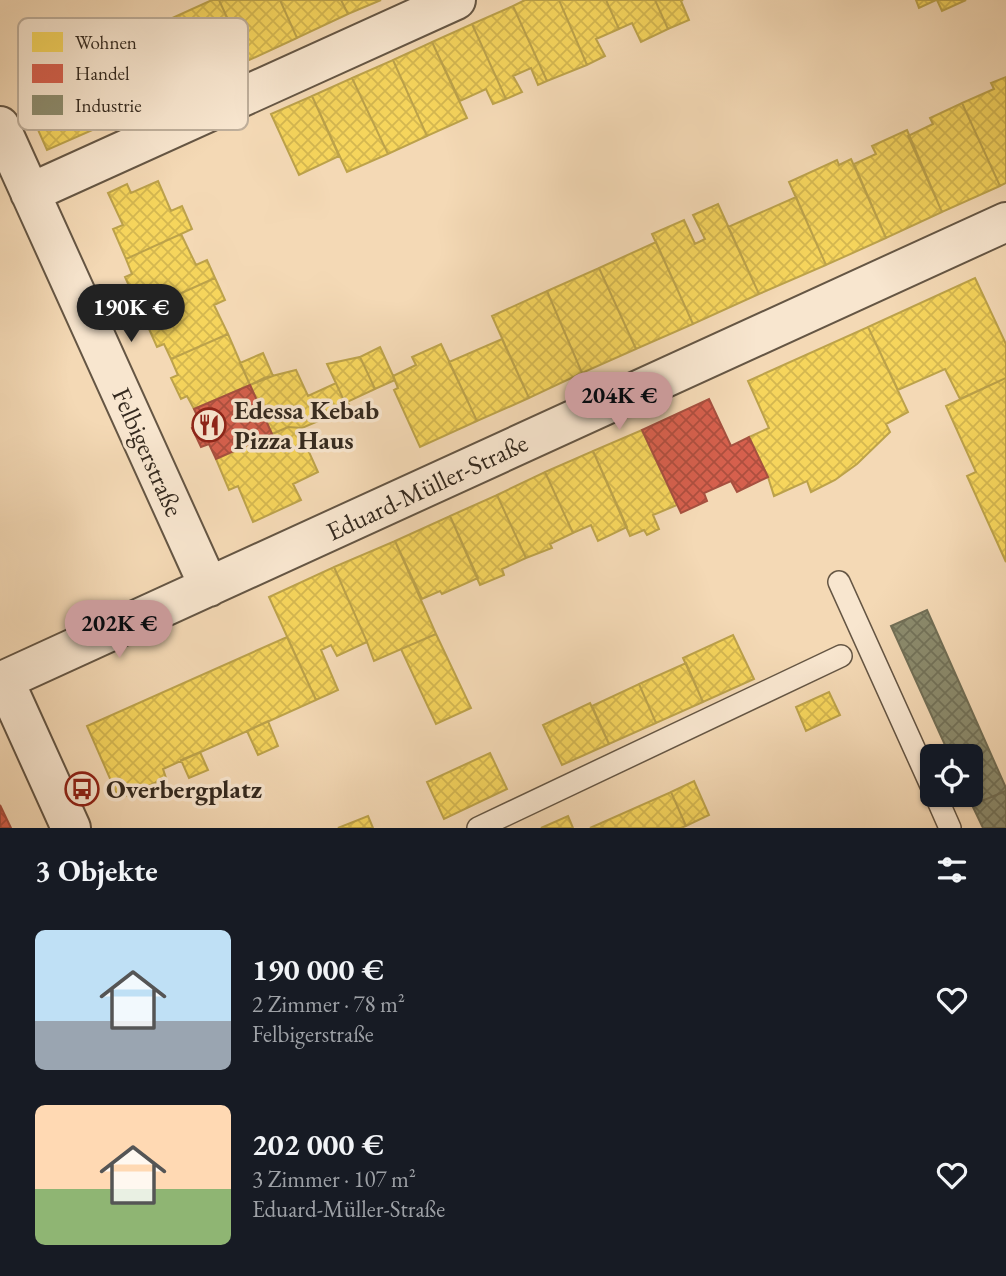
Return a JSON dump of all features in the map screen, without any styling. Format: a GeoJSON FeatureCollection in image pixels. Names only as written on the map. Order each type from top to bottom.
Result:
{"type":"FeatureCollection","features":[{"type":"Feature","properties":{"kind":"street"},"geometry":{"type":"LineString","coordinates":[[248,94],[456,0]]}},
{"type":"Feature","properties":{"kind":"street","name":"Felbigerstraße"},"geometry":{"type":"LineString","coordinates":[[0,126],[209,587]]}},
{"type":"Feature","properties":{"kind":"street"},"geometry":{"type":"LineString","coordinates":[[30,193],[169,130]]}},
{"type":"Feature","properties":{"kind":"street","name":"Eduard-Müller-Straße"},"geometry":{"type":"LineString","coordinates":[[2,681],[1003,230]]}},
{"type":"Feature","properties":{"kind":"street"},"geometry":{"type":"LineString","coordinates":[[2,681],[71,828]]}},
{"type":"Feature","properties":{"kind":"lane"},"geometry":{"type":"LineString","coordinates":[[839,582],[920,760]]}},
{"type":"Feature","properties":{"kind":"lane"},"geometry":{"type":"LineString","coordinates":[[478,828],[841,656]]}},
{"type":"Feature","properties":{"kind":"lane"},"geometry":{"type":"LineString","coordinates":[[941,807],[950,828]]}},
{"type":"Feature","properties":{"kind":"building: Wohnen"},"geometry":{"type":"Polygon","coordinates":[[[212,0],[219,0],[227,18],[172,18],[212,0]]]}},
{"type":"Feature","properties":{"kind":"building: Wohnen"},"geometry":{"type":"Polygon","coordinates":[[[219,0],[280,0],[297,38],[248,61],[248,18],[227,18],[219,0]]]}},
{"type":"Feature","properties":{"kind":"building: Wohnen"},"geometry":{"type":"Polygon","coordinates":[[[280,0],[341,0],[348,14],[297,38],[280,0]]]}},
{"type":"Feature","properties":{"kind":"building: Wohnen"},"geometry":{"type":"Polygon","coordinates":[[[341,0],[381,0],[348,14],[341,0]]]}},
{"type":"Feature","properties":{"kind":"building: Wohnen"},"geometry":{"type":"Polygon","coordinates":[[[525,0],[559,0],[587,65],[547,81],[513,6],[525,0]]]}},
{"type":"Feature","properties":{"kind":"building: Wohnen"},"geometry":{"type":"Polygon","coordinates":[[[559,0],[606,0],[619,29],[596,39],[605,56],[587,65],[559,0]]]}},
{"type":"Feature","properties":{"kind":"building: Wohnen"},"geometry":{"type":"Polygon","coordinates":[[[606,0],[655,0],[668,29],[641,42],[632,23],[619,29],[606,0]]]}},
{"type":"Feature","properties":{"kind":"building: Wohnen"},"geometry":{"type":"Polygon","coordinates":[[[655,0],[683,0],[681,1],[689,20],[668,29],[655,0]]]}},
{"type":"Feature","properties":{"kind":"building: Wohnen"},"geometry":{"type":"Polygon","coordinates":[[[916,0],[936,0],[919,8],[916,0]]]}},
{"type":"Feature","properties":{"kind":"building: Wohnen"},"geometry":{"type":"Polygon","coordinates":[[[937,0],[966,0],[942,11],[937,0]]]}},
{"type":"Feature","properties":{"kind":"building: Wohnen"},"geometry":{"type":"Polygon","coordinates":[[[513,6],[547,81],[538,85],[531,68],[513,76],[522,92],[506,99],[472,24],[513,6]]]}},
{"type":"Feature","properties":{"kind":"building: Wohnen"},"geometry":{"type":"Polygon","coordinates":[[[472,24],[506,99],[493,104],[486,89],[460,101],[432,42],[472,24]]]}},
{"type":"Feature","properties":{"kind":"building: Wohnen"},"geometry":{"type":"Polygon","coordinates":[[[432,42],[467,118],[427,136],[393,60],[432,42]]]}},
{"type":"Feature","properties":{"kind":"building: Wohnen"},"geometry":{"type":"Polygon","coordinates":[[[393,60],[427,136],[388,154],[352,78],[393,60]]]}},
{"type":"Feature","properties":{"kind":"building: Wohnen"},"geometry":{"type":"Polygon","coordinates":[[[1006,77],[1006,183],[1000,186],[962,103],[994,89],[991,83],[1006,77]]]}},
{"type":"Feature","properties":{"kind":"building: Wohnen"},"geometry":{"type":"Polygon","coordinates":[[[352,78],[388,154],[347,172],[312,96],[352,78]]]}},
{"type":"Feature","properties":{"kind":"building: Wohnen"},"geometry":{"type":"Polygon","coordinates":[[[312,96],[339,156],[299,175],[271,114],[312,96]]]}},
{"type":"Feature","properties":{"kind":"building: Wohnen"},"geometry":{"type":"Polygon","coordinates":[[[962,103],[1000,186],[942,212],[908,136],[933,124],[930,118],[962,103]]]}},
{"type":"Feature","properties":{"kind":"building: Wohnen"},"geometry":{"type":"Polygon","coordinates":[[[38,130],[92,130],[47,150],[38,130]]]}},
{"type":"Feature","properties":{"kind":"building: Wohnen"},"geometry":{"type":"Polygon","coordinates":[[[907,130],[942,212],[886,238],[854,164],[876,154],[872,146],[907,130]]]}},
{"type":"Feature","properties":{"kind":"building: Wohnen"},"geometry":{"type":"Polygon","coordinates":[[[851,159],[886,238],[826,265],[789,182],[837,160],[839,165],[851,159]]]}},
{"type":"Feature","properties":{"kind":"building: Wohnen"},"geometry":{"type":"Polygon","coordinates":[[[158,181],[171,211],[182,206],[192,229],[126,259],[113,229],[123,225],[108,193],[127,184],[131,193],[158,181]]]}},
{"type":"Feature","properties":{"kind":"building: Wohnen"},"geometry":{"type":"Polygon","coordinates":[[[796,197],[826,265],[759,294],[728,227],[796,197]]]}},
{"type":"Feature","properties":{"kind":"building: Wohnen"},"geometry":{"type":"Polygon","coordinates":[[[718,204],[759,294],[693,324],[652,234],[684,220],[695,244],[705,239],[693,215],[718,204]]]}},
{"type":"Feature","properties":{"kind":"building: Wohnen"},"geometry":{"type":"Polygon","coordinates":[[[181,234],[196,265],[207,260],[215,278],[148,308],[141,294],[134,297],[125,277],[132,274],[126,259],[181,234]]]}},
{"type":"Feature","properties":{"kind":"building: Wohnen"},"geometry":{"type":"Polygon","coordinates":[[[656,242],[693,324],[636,349],[599,268],[656,242]]]}},
{"type":"Feature","properties":{"kind":"building: Wohnen"},"geometry":{"type":"Polygon","coordinates":[[[599,268],[636,349],[582,373],[547,291],[599,268]]]}},
{"type":"Feature","properties":{"kind":"building: Wohnen"},"geometry":{"type":"Polygon","coordinates":[[[215,278],[225,300],[214,305],[228,334],[171,359],[164,344],[157,347],[149,329],[155,326],[148,308],[215,278]]]}},
{"type":"Feature","properties":{"kind":"building: Wohnen"},"geometry":{"type":"Polygon","coordinates":[[[975,278],[1006,344],[1006,378],[960,399],[945,369],[898,390],[868,327],[975,278]]]}},
{"type":"Feature","properties":{"kind":"building: Wohnen"},"geometry":{"type":"Polygon","coordinates":[[[547,291],[582,373],[529,398],[492,316],[547,291]]]}},
{"type":"Feature","properties":{"kind":"building: Wohnen"},"geometry":{"type":"Polygon","coordinates":[[[868,327],[908,412],[886,424],[890,432],[857,464],[835,480],[811,492],[807,481],[774,496],[749,437],[769,428],[748,381],[868,327]]]}},
{"type":"Feature","properties":{"kind":"building: Wohnen"},"geometry":{"type":"Polygon","coordinates":[[[228,334],[250,385],[194,409],[187,396],[181,399],[171,378],[178,375],[171,359],[228,334]]]}},
{"type":"Feature","properties":{"kind":"building: Wohnen"},"geometry":{"type":"Polygon","coordinates":[[[502,339],[529,398],[477,421],[449,362],[502,339]]]}},
{"type":"Feature","properties":{"kind":"building: Wohnen"},"geometry":{"type":"Polygon","coordinates":[[[441,344],[477,421],[420,447],[394,390],[398,388],[393,376],[416,365],[412,357],[441,344]]]}},
{"type":"Feature","properties":{"kind":"building: Wohnen"},"geometry":{"type":"Polygon","coordinates":[[[380,347],[395,380],[375,389],[360,357],[380,347]]]}},
{"type":"Feature","properties":{"kind":"building: Wohnen"},"geometry":{"type":"Polygon","coordinates":[[[263,353],[273,376],[250,385],[240,363],[263,353]]]}},
{"type":"Feature","properties":{"kind":"building: Wohnen"},"geometry":{"type":"Polygon","coordinates":[[[360,357],[375,389],[345,403],[327,364],[360,357]]]}},
{"type":"Feature","properties":{"kind":"building: Wohnen"},"geometry":{"type":"Polygon","coordinates":[[[296,370],[308,396],[336,383],[345,403],[351,407],[302,428],[288,427],[272,434],[250,385],[264,378],[296,370]]]}},
{"type":"Feature","properties":{"kind":"building: Wohnen"},"geometry":{"type":"Polygon","coordinates":[[[1006,378],[1006,562],[967,476],[976,472],[946,406],[1006,378]]]}},
{"type":"Feature","properties":{"kind":"building: Wohnen"},"geometry":{"type":"Polygon","coordinates":[[[288,427],[302,428],[304,441],[318,472],[293,484],[301,500],[253,522],[238,486],[229,490],[216,459],[288,427]]]}},
{"type":"Feature","properties":{"kind":"building: Wohnen"},"geometry":{"type":"Polygon","coordinates":[[[642,430],[677,505],[653,515],[659,529],[647,535],[644,530],[630,536],[593,451],[642,430]]]}},
{"type":"Feature","properties":{"kind":"building: Wohnen"},"geometry":{"type":"Polygon","coordinates":[[[593,451],[627,527],[598,541],[591,525],[573,533],[545,472],[593,451]]]}},
{"type":"Feature","properties":{"kind":"building: Wohnen"},"geometry":{"type":"Polygon","coordinates":[[[545,472],[573,533],[550,544],[552,548],[526,558],[497,495],[545,472]]]}},
{"type":"Feature","properties":{"kind":"building: Wohnen"},"geometry":{"type":"Polygon","coordinates":[[[497,495],[526,558],[502,569],[504,575],[480,585],[450,516],[497,495]]]}},
{"type":"Feature","properties":{"kind":"building: Wohnen"},"geometry":{"type":"Polygon","coordinates":[[[450,516],[478,578],[442,594],[440,591],[422,599],[395,541],[450,516]]]}},
{"type":"Feature","properties":{"kind":"building: Wohnen"},"geometry":{"type":"Polygon","coordinates":[[[395,541],[436,634],[374,661],[334,567],[395,541]]]}},
{"type":"Feature","properties":{"kind":"building: Wohnen"},"geometry":{"type":"Polygon","coordinates":[[[334,567],[367,642],[337,656],[331,645],[321,650],[338,690],[316,700],[269,597],[334,567]]]}},
{"type":"Feature","properties":{"kind":"building: Wohnen"},"geometry":{"type":"Polygon","coordinates":[[[436,634],[471,708],[436,724],[401,649],[436,634]]]}},
{"type":"Feature","properties":{"kind":"building: Wohnen"},"geometry":{"type":"Polygon","coordinates":[[[733,635],[754,679],[703,702],[683,658],[733,635]]]}},
{"type":"Feature","properties":{"kind":"building: Wohnen"},"geometry":{"type":"Polygon","coordinates":[[[287,637],[316,700],[163,769],[166,778],[119,799],[87,726],[287,637]]]}},
{"type":"Feature","properties":{"kind":"building: Wohnen"},"geometry":{"type":"Polygon","coordinates":[[[686,663],[703,702],[656,723],[639,684],[686,663]]]}},
{"type":"Feature","properties":{"kind":"building: Wohnen"},"geometry":{"type":"Polygon","coordinates":[[[639,684],[656,723],[609,744],[592,706],[639,684]]]}},
{"type":"Feature","properties":{"kind":"building: Wohnen"},"geometry":{"type":"Polygon","coordinates":[[[829,692],[840,715],[806,731],[796,707],[829,692]]]}},
{"type":"Feature","properties":{"kind":"building: Wohnen"},"geometry":{"type":"Polygon","coordinates":[[[590,703],[609,744],[562,765],[543,725],[590,703]]]}},
{"type":"Feature","properties":{"kind":"building: Wohnen"},"geometry":{"type":"Polygon","coordinates":[[[268,721],[278,746],[258,755],[247,731],[268,721]]]}},
{"type":"Feature","properties":{"kind":"building: Wohnen"},"geometry":{"type":"Polygon","coordinates":[[[200,752],[208,770],[189,778],[181,760],[200,752]]]}},
{"type":"Feature","properties":{"kind":"building: Wohnen"},"geometry":{"type":"Polygon","coordinates":[[[490,753],[507,789],[444,819],[427,782],[490,753]]]}},
{"type":"Feature","properties":{"kind":"building: Wohnen"},"geometry":{"type":"Polygon","coordinates":[[[694,781],[709,815],[686,826],[671,792],[694,781]]]}},
{"type":"Feature","properties":{"kind":"building: Wohnen"},"geometry":{"type":"Polygon","coordinates":[[[671,792],[686,826],[590,828],[671,792]]]}},
{"type":"Feature","properties":{"kind":"building: Wohnen"},"geometry":{"type":"Polygon","coordinates":[[[368,816],[373,828],[338,828],[368,816]]]}},
{"type":"Feature","properties":{"kind":"building: Wohnen"},"geometry":{"type":"Polygon","coordinates":[[[568,816],[573,828],[541,828],[568,816]]]}},
{"type":"Feature","properties":{"kind":"building: Handel"},"geometry":{"type":"Polygon","coordinates":[[[250,385],[272,434],[216,459],[209,444],[201,447],[192,428],[201,424],[194,409],[250,385]]]}},
{"type":"Feature","properties":{"kind":"building: Handel"},"geometry":{"type":"Polygon","coordinates":[[[709,399],[731,446],[749,437],[768,477],[737,492],[731,481],[704,493],[707,501],[681,513],[642,430],[709,399]]]}},
{"type":"Feature","properties":{"kind":"building: Handel"},"geometry":{"type":"Polygon","coordinates":[[[0,805],[11,828],[0,828],[0,805]]]}},
{"type":"Feature","properties":{"kind":"building: Industrie"},"geometry":{"type":"Polygon","coordinates":[[[927,610],[1006,791],[983,800],[983,744],[945,744],[891,626],[927,610]]]}},
{"type":"Feature","properties":{"kind":"building: Industrie"},"geometry":{"type":"Polygon","coordinates":[[[1006,791],[1006,828],[983,828],[973,807],[983,807],[983,800],[1006,791]]]}},
{"type":"Feature","properties":{"kind":"place","name":"Edessa Kebab Pizza Haus"},"geometry":{"type":"Point","coordinates":[209,425]}},
{"type":"Feature","properties":{"kind":"place","name":"Overbergplatz"},"geometry":{"type":"Point","coordinates":[82,789]}}]}
